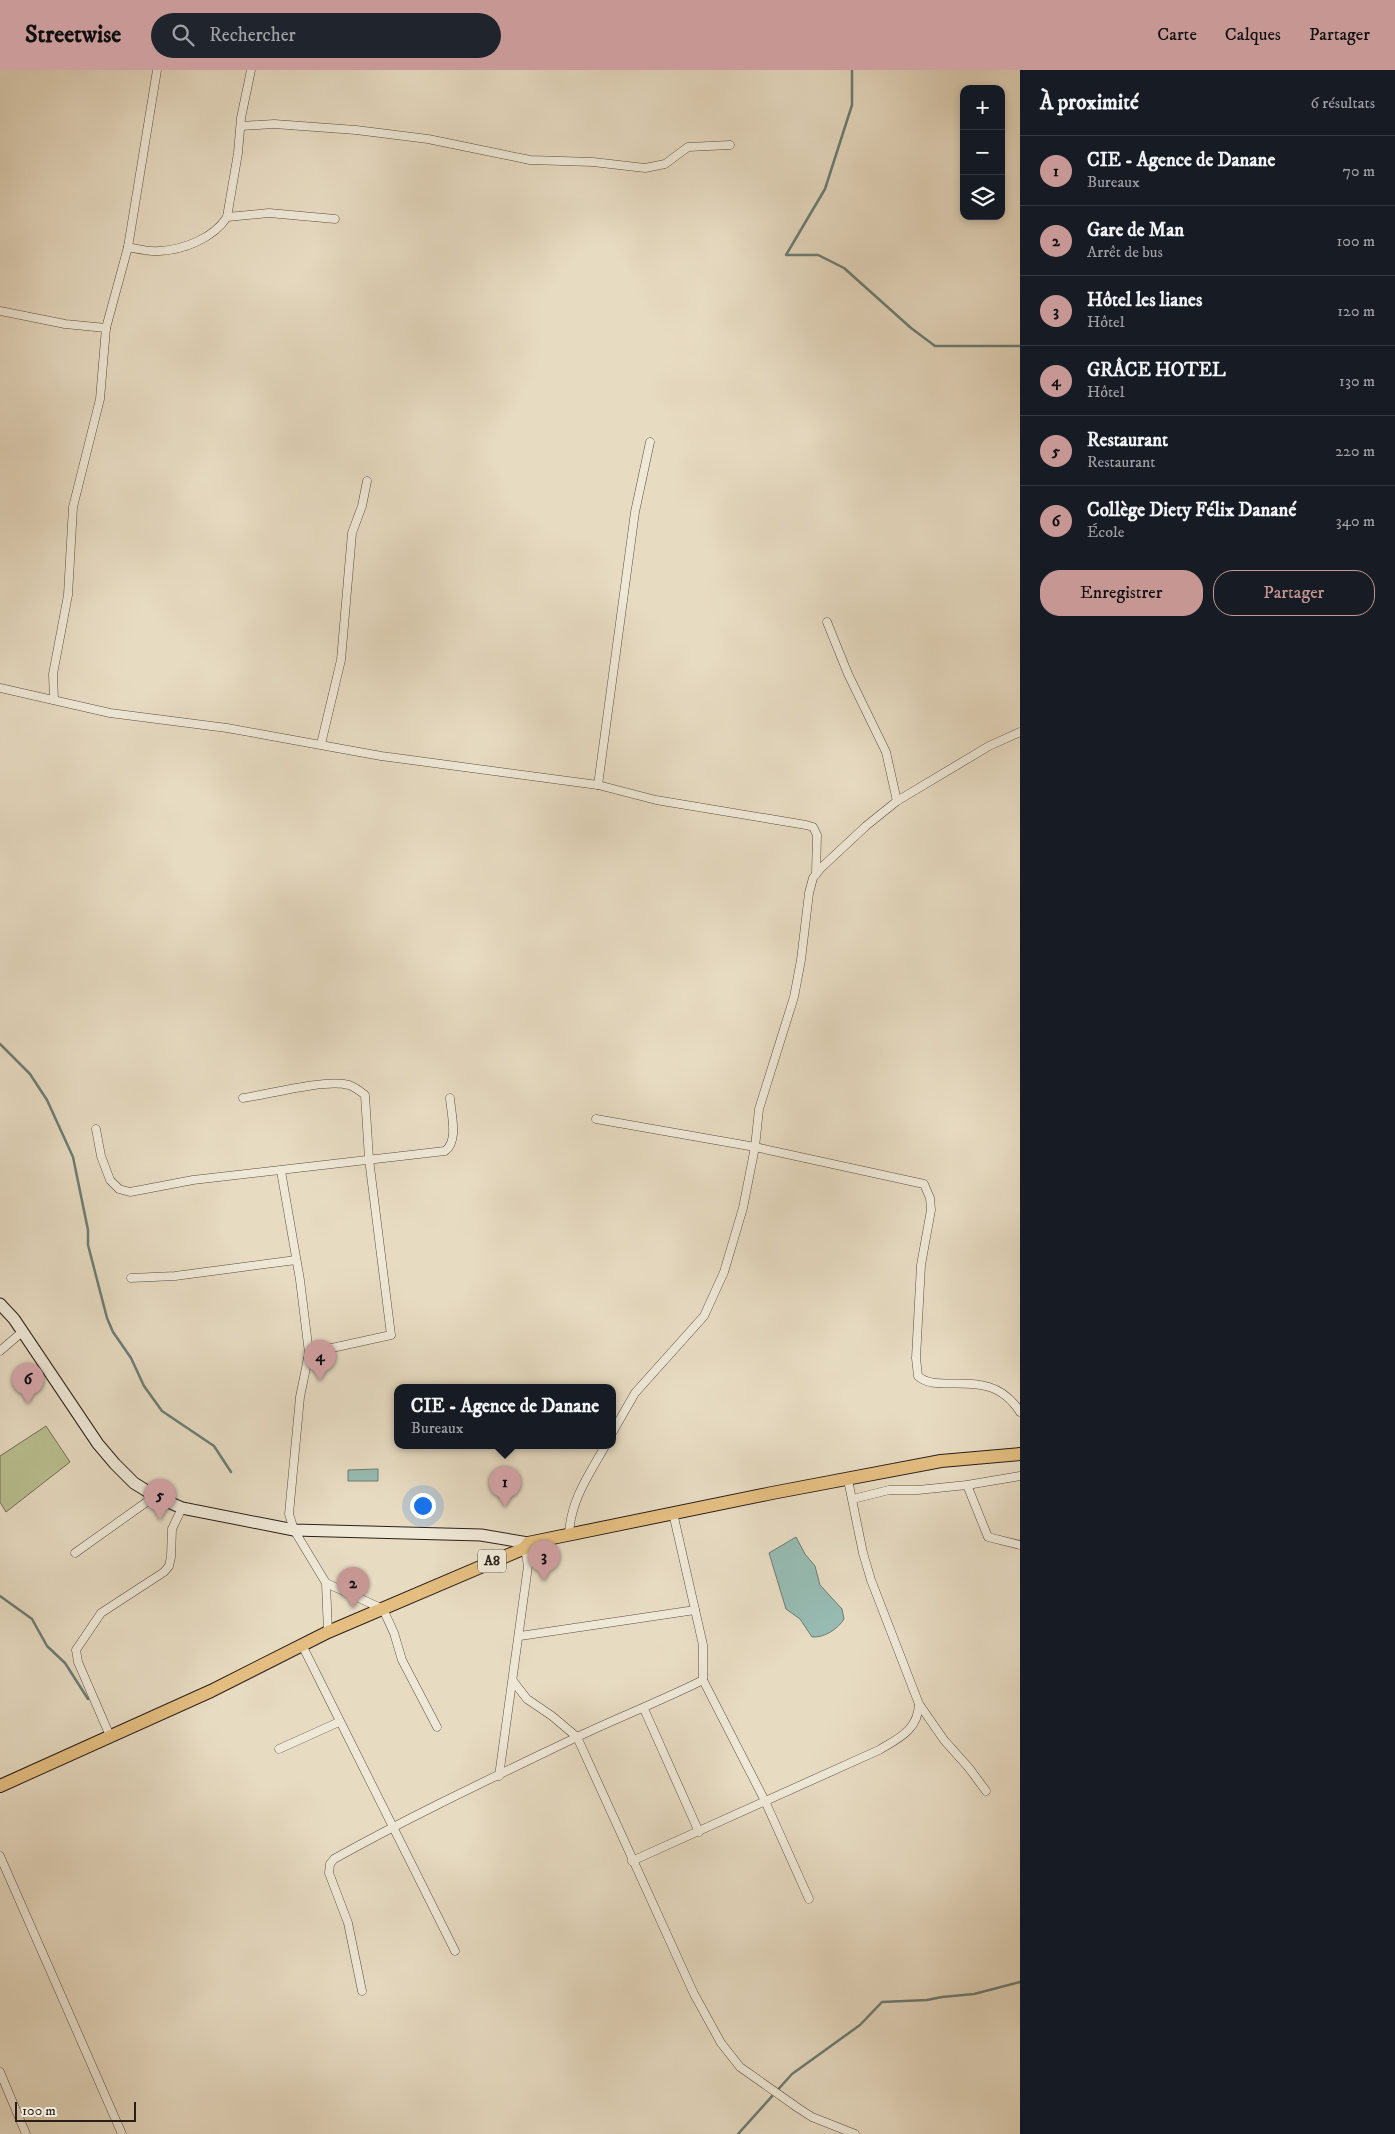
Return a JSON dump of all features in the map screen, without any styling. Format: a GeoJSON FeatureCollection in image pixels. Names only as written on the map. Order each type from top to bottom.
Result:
{"type":"FeatureCollection","features":[{"type":"Feature","properties":{"kind":"main road","name":"A8"},"geometry":{"type":"LineString","coordinates":[[0,1786],[303,1647],[328,1632],[526,1546],[569,1534],[941,1461],[1020,1454]]}},
{"type":"Feature","properties":{"kind":"street"},"geometry":{"type":"LineString","coordinates":[[54,700],[52,680],[68,595],[74,507],[100,399],[106,328],[128,247],[157,70]]}},
{"type":"Feature","properties":{"kind":"street"},"geometry":{"type":"LineString","coordinates":[[128,247],[152,251],[176,249],[209,235],[223,224],[227,218],[251,70]]}},
{"type":"Feature","properties":{"kind":"street"},"geometry":{"type":"LineString","coordinates":[[241,126],[274,124],[356,130],[428,139],[530,160],[593,162],[645,168],[665,164],[684,148],[730,145]]}},
{"type":"Feature","properties":{"kind":"street"},"geometry":{"type":"LineString","coordinates":[[227,218],[256,213],[335,220]]}},
{"type":"Feature","properties":{"kind":"street"},"geometry":{"type":"LineString","coordinates":[[0,312],[64,324],[106,328]]}},
{"type":"Feature","properties":{"kind":"street"},"geometry":{"type":"LineString","coordinates":[[598,786],[635,512],[650,442]]}},
{"type":"Feature","properties":{"kind":"street"},"geometry":{"type":"LineString","coordinates":[[321,744],[339,675],[349,584],[352,533],[362,506],[367,481]]}},
{"type":"Feature","properties":{"kind":"street"},"geometry":{"type":"LineString","coordinates":[[827,622],[848,674],[886,752],[897,801]]}},
{"type":"Feature","properties":{"kind":"street"},"geometry":{"type":"LineString","coordinates":[[0,688],[110,713],[227,728],[381,756],[598,786],[656,800],[813,827],[817,835],[816,874],[809,893],[801,960],[794,997],[761,1102],[755,1147],[739,1225],[711,1305],[697,1325],[635,1393],[616,1426]]}},
{"type":"Feature","properties":{"kind":"street"},"geometry":{"type":"LineString","coordinates":[[816,874],[866,826],[897,801],[989,746],[1020,732]]}},
{"type":"Feature","properties":{"kind":"street"},"geometry":{"type":"LineString","coordinates":[[244,1098],[310,1086],[338,1084],[353,1087],[365,1096],[369,1159],[390,1335],[309,1353]]}},
{"type":"Feature","properties":{"kind":"street"},"geometry":{"type":"LineString","coordinates":[[96,1129],[108,1176],[113,1184],[124,1191],[141,1191],[193,1180],[445,1151],[449,1148],[453,1139],[450,1098]]}},
{"type":"Feature","properties":{"kind":"street"},"geometry":{"type":"LineString","coordinates":[[596,1118],[755,1147],[924,1184],[930,1198],[931,1210],[922,1265],[916,1358],[918,1376],[930,1382],[972,1383],[998,1390],[1009,1397],[1020,1412]]}},
{"type":"Feature","properties":{"kind":"street"},"geometry":{"type":"LineString","coordinates":[[281,1171],[309,1353],[300,1397],[290,1484],[289,1514],[294,1530],[326,1583],[328,1632]]}},
{"type":"Feature","properties":{"kind":"street"},"geometry":{"type":"LineString","coordinates":[[131,1278],[175,1276],[296,1260]]}},
{"type":"Feature","properties":{"kind":"street"},"geometry":{"type":"LineString","coordinates":[[0,1304],[22,1332],[98,1444],[134,1483],[155,1496],[182,1508],[294,1530],[481,1535],[526,1546],[528,1566],[520,1636],[499,1776]]}},
{"type":"Feature","properties":{"kind":"street"},"geometry":{"type":"LineString","coordinates":[[0,1351],[22,1332]]}},
{"type":"Feature","properties":{"kind":"street"},"geometry":{"type":"LineString","coordinates":[[569,1534],[576,1498],[603,1449]]}},
{"type":"Feature","properties":{"kind":"street"},"geometry":{"type":"LineString","coordinates":[[852,1499],[889,1490],[918,1490],[967,1485],[1020,1476]]}},
{"type":"Feature","properties":{"kind":"street"},"geometry":{"type":"LineString","coordinates":[[848,1480],[862,1554],[918,1704],[944,1740],[986,1791]]}},
{"type":"Feature","properties":{"kind":"street"},"geometry":{"type":"LineString","coordinates":[[967,1485],[988,1537],[1020,1545]]}},
{"type":"Feature","properties":{"kind":"street"},"geometry":{"type":"LineString","coordinates":[[75,1553],[155,1496]]}},
{"type":"Feature","properties":{"kind":"street"},"geometry":{"type":"LineString","coordinates":[[110,1736],[78,1662],[76,1650],[100,1613],[164,1572],[169,1566],[172,1529],[182,1508]]}},
{"type":"Feature","properties":{"kind":"street"},"geometry":{"type":"LineString","coordinates":[[673,1513],[704,1652],[703,1680],[765,1801],[809,1899]]}},
{"type":"Feature","properties":{"kind":"street"},"geometry":{"type":"LineString","coordinates":[[326,1583],[383,1609],[394,1633],[402,1660],[437,1728]]}},
{"type":"Feature","properties":{"kind":"street"},"geometry":{"type":"LineString","coordinates":[[520,1636],[695,1610]]}},
{"type":"Feature","properties":{"kind":"street"},"geometry":{"type":"LineString","coordinates":[[303,1647],[455,1951]]}},
{"type":"Feature","properties":{"kind":"street"},"geometry":{"type":"LineString","coordinates":[[362,1990],[348,1923],[329,1873],[329,1867],[334,1859],[393,1827],[576,1737],[644,1709],[703,1680]]}},
{"type":"Feature","properties":{"kind":"street"},"geometry":{"type":"LineString","coordinates":[[513,1681],[527,1699],[552,1716],[576,1737],[704,2014],[721,2043],[737,2064],[812,2117],[855,2134]]}},
{"type":"Feature","properties":{"kind":"street"},"geometry":{"type":"LineString","coordinates":[[632,1861],[879,1750],[906,1734],[916,1721],[918,1704]]}},
{"type":"Feature","properties":{"kind":"street"},"geometry":{"type":"LineString","coordinates":[[644,1709],[699,1832]]}},
{"type":"Feature","properties":{"kind":"street"},"geometry":{"type":"LineString","coordinates":[[279,1749],[339,1722]]}},
{"type":"Feature","properties":{"kind":"street"},"geometry":{"type":"LineString","coordinates":[[0,1856],[122,2134]]}},
{"type":"Feature","properties":{"kind":"street"},"geometry":{"type":"LineString","coordinates":[[0,2072],[26,2134]]}},
{"type":"Feature","properties":{"kind":"green space"},"geometry":{"type":"Polygon","coordinates":[[[46,1426],[70,1462],[6,1512],[0,1502],[0,1456],[46,1426]]]}},
{"type":"Feature","properties":{"kind":"water"},"geometry":{"type":"Polygon","coordinates":[[[378,1469],[378,1481],[348,1481],[348,1470],[378,1469]]]}},
{"type":"Feature","properties":{"kind":"water"},"geometry":{"type":"Polygon","coordinates":[[[796,1537],[805,1554],[815,1566],[820,1585],[842,1609],[844,1619],[841,1623],[830,1632],[817,1637],[812,1637],[800,1619],[786,1609],[769,1553],[796,1537]]]}},
{"type":"Feature","properties":{"kind":"waterway"},"geometry":{"type":"LineString","coordinates":[[852,70],[852,105],[825,189],[786,255],[818,255],[844,268],[911,328],[935,346],[1020,346]]}},
{"type":"Feature","properties":{"kind":"waterway"},"geometry":{"type":"LineString","coordinates":[[0,1044],[30,1074],[47,1100],[73,1157],[88,1230],[88,1245],[107,1318],[113,1332],[131,1358],[144,1386],[162,1411],[214,1446],[231,1472]]}},
{"type":"Feature","properties":{"kind":"waterway"},"geometry":{"type":"LineString","coordinates":[[0,1596],[32,1619],[47,1646],[65,1663],[88,1699]]}},
{"type":"Feature","properties":{"kind":"waterway"},"geometry":{"type":"LineString","coordinates":[[738,2134],[792,2074],[860,2025],[882,2002],[927,2000],[974,1994],[1020,1982]]}},
{"type":"Feature","properties":{"kind":"place","name":"GRÂCE HOTEL"},"geometry":{"type":"Point","coordinates":[320,1381]}},
{"type":"Feature","properties":{"kind":"place","name":"Collège Diety Félix Danané"},"geometry":{"type":"Point","coordinates":[28,1404]}},
{"type":"Feature","properties":{"kind":"place","name":"CIE - Agence de Danane"},"geometry":{"type":"Point","coordinates":[505,1507]}},
{"type":"Feature","properties":{"kind":"place","name":"Restaurant"},"geometry":{"type":"Point","coordinates":[160,1520]}},
{"type":"Feature","properties":{"kind":"place","name":"Hôtel les lianes"},"geometry":{"type":"Point","coordinates":[544,1581]}},
{"type":"Feature","properties":{"kind":"place","name":"Gare de Man"},"geometry":{"type":"Point","coordinates":[353,1608]}}]}
